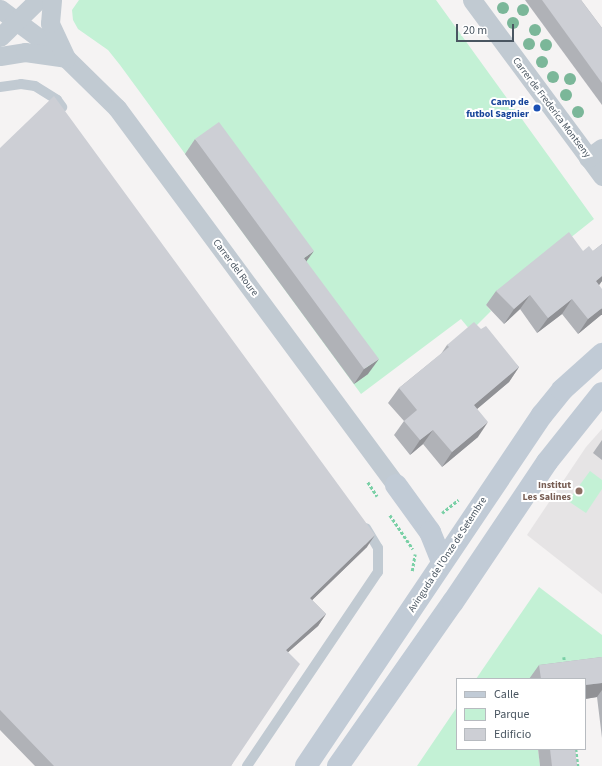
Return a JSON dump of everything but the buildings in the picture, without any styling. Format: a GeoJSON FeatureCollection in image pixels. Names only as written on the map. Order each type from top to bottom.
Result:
{"type":"FeatureCollection","features":[{"type":"Feature","properties":{"kind":"main road","name":"Avinguda de l'Onze de Setembre"},"geometry":{"type":"LineString","coordinates":[[306,766],[542,415],[562,390],[602,354]]}},
{"type":"Feature","properties":{"kind":"main road"},"geometry":{"type":"LineString","coordinates":[[338,766],[454,602],[547,462],[602,393]]}},
{"type":"Feature","properties":{"kind":"main road"},"geometry":{"type":"LineString","coordinates":[[396,485],[430,532],[442,562]]}},
{"type":"Feature","properties":{"kind":"street"},"geometry":{"type":"LineString","coordinates":[[0,37],[38,0]]}},
{"type":"Feature","properties":{"kind":"street"},"geometry":{"type":"LineString","coordinates":[[52,0],[50,23],[66,58]]}},
{"type":"Feature","properties":{"kind":"street","name":"Carrer de Frederica Montseny"},"geometry":{"type":"LineString","coordinates":[[472,0],[595,153],[602,176]]}},
{"type":"Feature","properties":{"kind":"street","name":"Carrer del Roure"},"geometry":{"type":"LineString","coordinates":[[0,9],[66,58],[117,108],[396,485]]}},
{"type":"Feature","properties":{"kind":"street"},"geometry":{"type":"LineString","coordinates":[[0,56],[25,52],[66,58]]}},
{"type":"Feature","properties":{"kind":"lane"},"geometry":{"type":"LineString","coordinates":[[0,87],[21,84],[35,86],[57,100],[66,113]]}},
{"type":"Feature","properties":{"kind":"lane"},"geometry":{"type":"LineString","coordinates":[[247,766],[378,572],[378,548],[360,519]]}},
{"type":"Feature","properties":{"kind":"path"},"geometry":{"type":"LineString","coordinates":[[564,657],[566,669]]}},
{"type":"Feature","properties":{"kind":"path"},"geometry":{"type":"LineString","coordinates":[[576,750],[578,766]]}},
{"type":"Feature","properties":{"kind":"shaded area","name":"Institut Les Salines"},"geometry":{"type":"Polygon","coordinates":[[[602,429],[602,594],[527,535],[586,447],[602,429]]]}},
{"type":"Feature","properties":{"kind":"green space"},"geometry":{"type":"Polygon","coordinates":[[[79,0],[436,0],[594,219],[486,305],[491,311],[471,331],[461,319],[361,394],[120,65],[108,50],[78,29],[73,20],[72,10],[79,0]]]}},
{"type":"Feature","properties":{"kind":"green space"},"geometry":{"type":"Polygon","coordinates":[[[590,471],[602,480],[602,489],[586,513],[568,501],[590,471]]]}},
{"type":"Feature","properties":{"kind":"green space"},"geometry":{"type":"Polygon","coordinates":[[[539,587],[602,635],[602,670],[541,678],[477,678],[539,587]]]}},
{"type":"Feature","properties":{"kind":"green space"},"geometry":{"type":"Polygon","coordinates":[[[456,708],[456,750],[538,750],[540,766],[417,766],[456,708]]]}},
{"type":"Feature","properties":{"kind":"place","name":"Camp de futbol Sagnier"},"geometry":{"type":"Point","coordinates":[537,108]}},
{"type":"Feature","properties":{"kind":"place","name":"Institut Les Salines"},"geometry":{"type":"Point","coordinates":[579,491]}}]}
